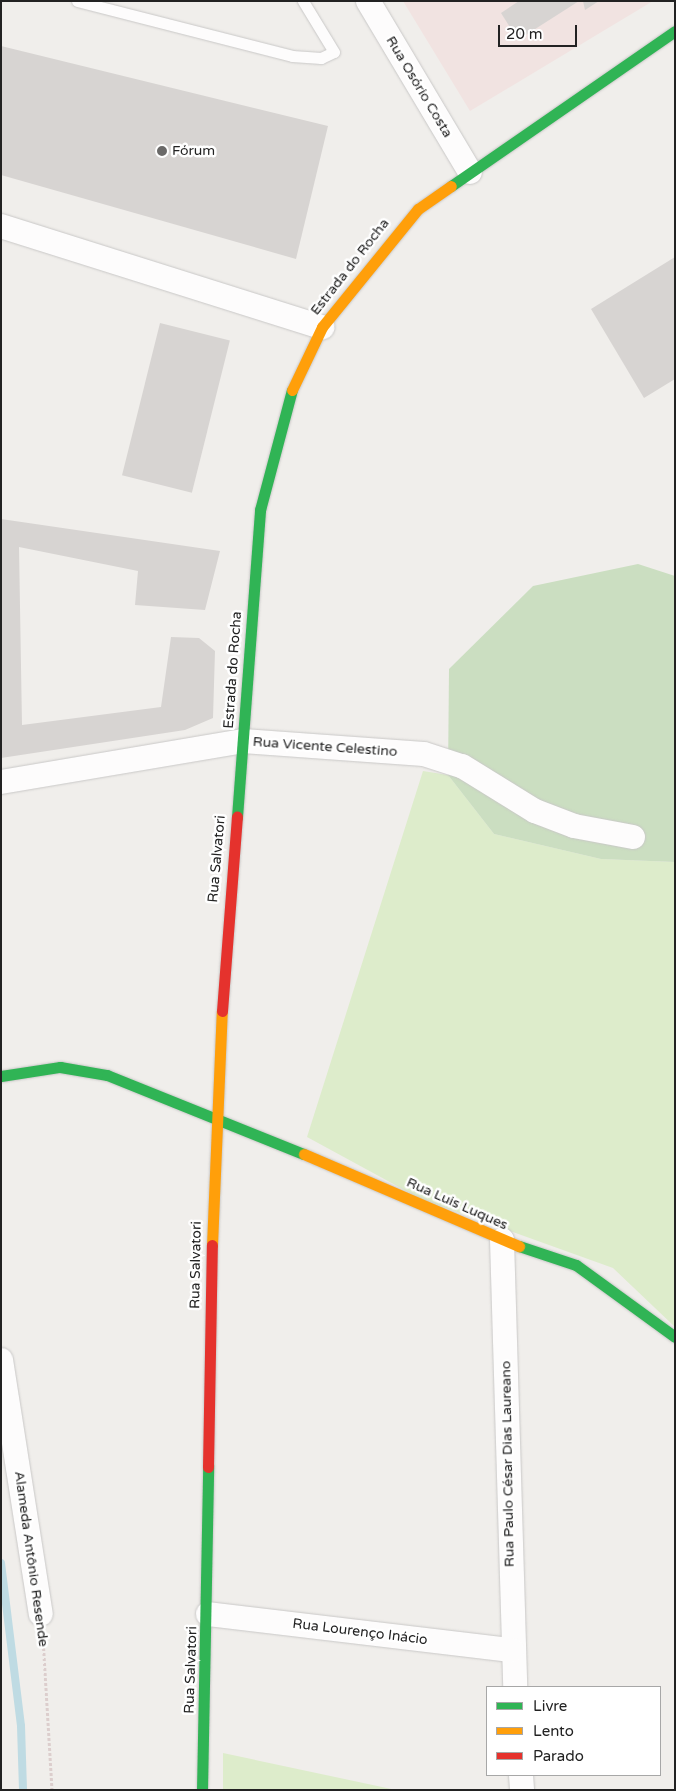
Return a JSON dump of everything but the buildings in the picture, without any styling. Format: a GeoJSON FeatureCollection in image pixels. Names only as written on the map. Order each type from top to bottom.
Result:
{"type":"FeatureCollection","features":[{"type":"Feature","properties":{"kind":"street","name":"Rua Osório Costa"},"geometry":{"type":"LineString","coordinates":[[368,1],[470,172]]}},
{"type":"Feature","properties":{"kind":"street","name":"Estrada do Rocha"},"geometry":{"type":"LineString","coordinates":[[243,742],[260,510],[290,392],[322,327],[398,230],[470,172],[675,31]]}},
{"type":"Feature","properties":{"kind":"street"},"geometry":{"type":"LineString","coordinates":[[1,226],[322,327]]}},
{"type":"Feature","properties":{"kind":"street","name":"Rua Vicente Celestino"},"geometry":{"type":"LineString","coordinates":[[1,782],[243,742],[424,754],[462,766],[535,811],[574,826],[633,837]]}},
{"type":"Feature","properties":{"kind":"street","name":"Rua Salvatori"},"geometry":{"type":"LineString","coordinates":[[202,1790],[208,1614],[214,1120],[243,742]]}},
{"type":"Feature","properties":{"kind":"street","name":"Rua Luis Luques"},"geometry":{"type":"LineString","coordinates":[[1,1076],[60,1067],[107,1075],[214,1120],[366,1180],[502,1240],[576,1265],[675,1337]]}},
{"type":"Feature","properties":{"kind":"street","name":"Rua Paulo César Dias Laureano"},"geometry":{"type":"LineString","coordinates":[[502,1240],[512,1650],[515,1686]]}},
{"type":"Feature","properties":{"kind":"street","name":"Alameda Antônio Resende"},"geometry":{"type":"LineString","coordinates":[[1,1360],[41,1614]]}},
{"type":"Feature","properties":{"kind":"street","name":"Rua Lourenço Inácio"},"geometry":{"type":"LineString","coordinates":[[208,1614],[512,1650]]}},
{"type":"Feature","properties":{"kind":"street"},"geometry":{"type":"LineString","coordinates":[[521,1776],[522,1790]]}},
{"type":"Feature","properties":{"kind":"lane"},"geometry":{"type":"LineString","coordinates":[[77,1],[292,56],[321,58],[334,52],[303,1]]}},
{"type":"Feature","properties":{"kind":"path","name":"Alameda Antônio Resende"},"geometry":{"type":"LineString","coordinates":[[41,1614],[52,1790]]}},
{"type":"Feature","properties":{"kind":"shaded area"},"geometry":{"type":"Polygon","coordinates":[[[403,1],[653,1],[470,111],[403,1]]]}},
{"type":"Feature","properties":{"kind":"green space"},"geometry":{"type":"Polygon","coordinates":[[[638,564],[675,576],[675,862],[601,859],[494,834],[448,775],[449,669],[533,586],[638,564]]]}},
{"type":"Feature","properties":{"kind":"green space"},"geometry":{"type":"Polygon","coordinates":[[[423,771],[448,775],[494,834],[601,859],[675,862],[675,1327],[613,1268],[421,1199],[307,1137],[423,771]]]}},
{"type":"Feature","properties":{"kind":"green space"},"geometry":{"type":"Polygon","coordinates":[[[223,1753],[396,1790],[223,1790],[223,1753]]]}},
{"type":"Feature","properties":{"kind":"waterway"},"geometry":{"type":"LineString","coordinates":[[1,1563],[21,1726],[23,1790]]}},
{"type":"Feature","properties":{"kind":"traffic: fast"},"geometry":{"type":"LineString","coordinates":[[451,186],[675,31]]}},
{"type":"Feature","properties":{"kind":"traffic: fast"},"geometry":{"type":"LineString","coordinates":[[237,817],[260,510],[292,390]]}},
{"type":"Feature","properties":{"kind":"traffic: fast"},"geometry":{"type":"LineString","coordinates":[[1,1076],[60,1067],[107,1075],[304,1154]]}},
{"type":"Feature","properties":{"kind":"traffic: fast"},"geometry":{"type":"LineString","coordinates":[[519,1246],[576,1265],[675,1337]]}},
{"type":"Feature","properties":{"kind":"traffic: fast"},"geometry":{"type":"LineString","coordinates":[[202,1790],[208,1467]]}},
{"type":"Feature","properties":{"kind":"traffic: slow"},"geometry":{"type":"LineString","coordinates":[[292,390],[322,327],[418,209],[451,186]]}},
{"type":"Feature","properties":{"kind":"traffic: slow"},"geometry":{"type":"LineString","coordinates":[[212,1245],[222,1011]]}},
{"type":"Feature","properties":{"kind":"traffic: slow"},"geometry":{"type":"LineString","coordinates":[[304,1154],[519,1246]]}},
{"type":"Feature","properties":{"kind":"traffic: jam"},"geometry":{"type":"LineString","coordinates":[[222,1011],[237,817]]}},
{"type":"Feature","properties":{"kind":"traffic: jam"},"geometry":{"type":"LineString","coordinates":[[208,1467],[212,1245]]}},
{"type":"Feature","properties":{"kind":"place","name":"Fórum"},"geometry":{"type":"Point","coordinates":[162,151]}}]}
